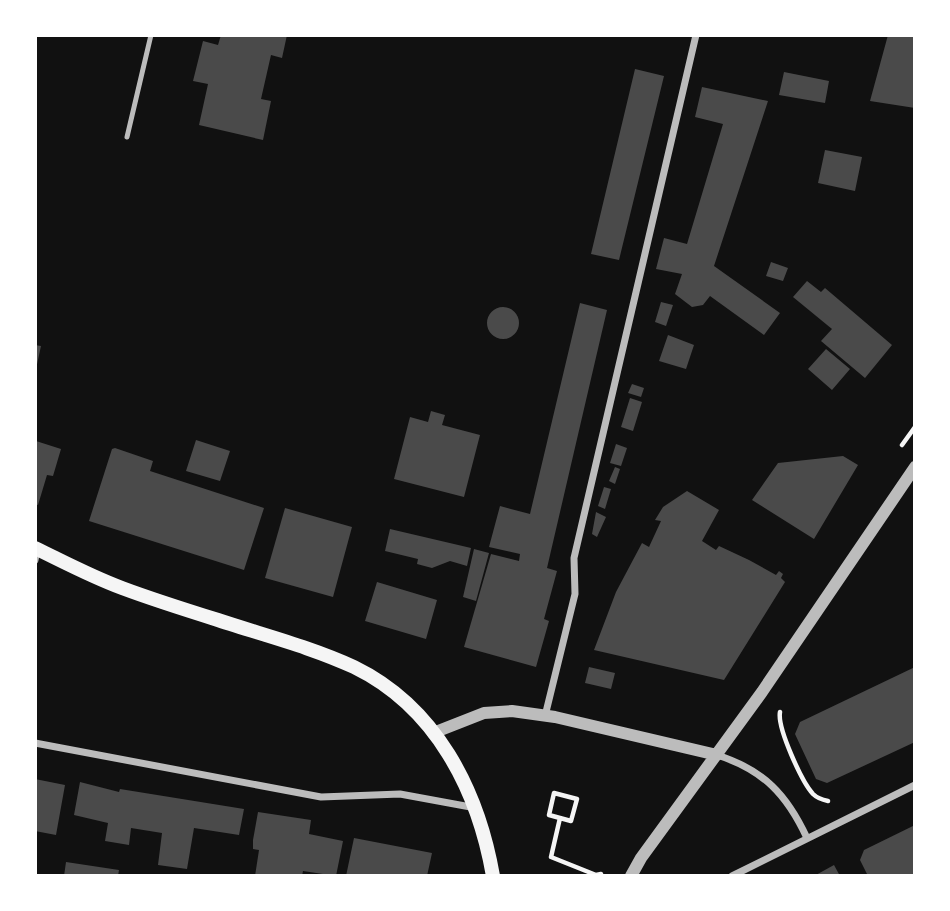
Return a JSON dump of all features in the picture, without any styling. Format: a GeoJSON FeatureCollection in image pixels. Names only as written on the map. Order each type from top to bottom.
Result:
{"type":"FeatureCollection","features":[{"type":"Feature","properties":{"kind":"main road"},"geometry":{"type":"LineString","coordinates":[[36,553],[120,588],[293,644],[352,667],[391,690],[415,712],[458,766],[486,840],[492,876]]}},
{"type":"Feature","properties":{"kind":"street"},"geometry":{"type":"LineString","coordinates":[[545,716],[575,594],[574,558],[696,35]]}},
{"type":"Feature","properties":{"kind":"street"},"geometry":{"type":"LineString","coordinates":[[631,876],[915,467]]}},
{"type":"Feature","properties":{"kind":"street"},"geometry":{"type":"LineString","coordinates":[[433,733],[491,712],[512,711],[717,755],[750,768],[769,782],[792,808],[807,838]]}},
{"type":"Feature","properties":{"kind":"street"},"geometry":{"type":"LineString","coordinates":[[35,743],[321,797],[400,794],[476,808]]}},
{"type":"Feature","properties":{"kind":"street"},"geometry":{"type":"LineString","coordinates":[[732,876],[915,785]]}},
{"type":"Feature","properties":{"kind":"lane"},"geometry":{"type":"LineString","coordinates":[[127,137],[151,35]]}},
{"type":"Feature","properties":{"kind":"path"},"geometry":{"type":"LineString","coordinates":[[783,704],[780,726],[805,781],[819,798],[835,801]]}},
{"type":"Feature","properties":{"kind":"path"},"geometry":{"type":"LineString","coordinates":[[555,793],[577,799],[571,821],[560,818],[550,815],[555,793]]}},
{"type":"Feature","properties":{"kind":"path"},"geometry":{"type":"LineString","coordinates":[[560,818],[551,857],[596,875],[601,874]]}},
{"type":"Feature","properties":{"kind":"building"},"geometry":{"type":"Polygon","coordinates":[[[221,35],[287,35],[282,58],[271,55],[261,99],[271,101],[263,140],[199,125],[208,84],[193,81],[203,41],[218,45],[221,35]]]}},
{"type":"Feature","properties":{"kind":"building"},"geometry":{"type":"Polygon","coordinates":[[[888,35],[915,35],[915,108],[870,101],[888,35]]]}},
{"type":"Feature","properties":{"kind":"building"},"geometry":{"type":"Polygon","coordinates":[[[635,69],[664,76],[619,260],[591,254],[635,69]]]}},
{"type":"Feature","properties":{"kind":"building"},"geometry":{"type":"Polygon","coordinates":[[[784,72],[829,81],[825,103],[779,95],[784,72]]]}},
{"type":"Feature","properties":{"kind":"building"},"geometry":{"type":"Polygon","coordinates":[[[702,87],[768,101],[714,266],[780,313],[764,335],[710,296],[703,305],[692,307],[675,294],[682,274],[656,269],[664,238],[687,244],[723,124],[695,117],[702,87]]]}},
{"type":"Feature","properties":{"kind":"building"},"geometry":{"type":"Polygon","coordinates":[[[825,150],[862,157],[855,191],[818,183],[825,150]]]}},
{"type":"Feature","properties":{"kind":"building"},"geometry":{"type":"Polygon","coordinates":[[[771,262],[788,268],[783,281],[766,276],[771,262]]]}},
{"type":"Feature","properties":{"kind":"building"},"geometry":{"type":"Polygon","coordinates":[[[807,281],[821,292],[825,288],[892,345],[865,378],[821,341],[832,329],[793,297],[807,281]]]}},
{"type":"Feature","properties":{"kind":"building"},"geometry":{"type":"Polygon","coordinates":[[[661,302],[673,305],[666,326],[655,322],[661,302]]]}},
{"type":"Feature","properties":{"kind":"building"},"geometry":{"type":"Polygon","coordinates":[[[580,303],[607,310],[547,568],[557,571],[544,619],[549,621],[536,667],[464,647],[491,554],[519,561],[520,554],[489,547],[500,506],[530,514],[580,303]]]}},
{"type":"Feature","properties":{"kind":"building"},"geometry":{"type":"Polygon","coordinates":[[[503,307],[514,312],[519,323],[514,334],[503,339],[492,334],[487,323],[492,312],[503,307]]]}},
{"type":"Feature","properties":{"kind":"building"},"geometry":{"type":"Polygon","coordinates":[[[668,335],[694,345],[686,369],[659,361],[668,335]]]}},
{"type":"Feature","properties":{"kind":"building"},"geometry":{"type":"Polygon","coordinates":[[[35,345],[41,346],[36,369],[35,369],[35,345]]]}},
{"type":"Feature","properties":{"kind":"building"},"geometry":{"type":"Polygon","coordinates":[[[826,349],[850,369],[832,390],[808,369],[826,349]]]}},
{"type":"Feature","properties":{"kind":"building"},"geometry":{"type":"Polygon","coordinates":[[[632,384],[644,388],[641,397],[628,393],[632,384]]]}},
{"type":"Feature","properties":{"kind":"building"},"geometry":{"type":"Polygon","coordinates":[[[630,398],[642,402],[633,431],[621,427],[630,398]]]}},
{"type":"Feature","properties":{"kind":"building"},"geometry":{"type":"Polygon","coordinates":[[[431,411],[445,415],[442,425],[480,435],[464,497],[394,479],[410,417],[428,422],[431,411]]]}},
{"type":"Feature","properties":{"kind":"building"},"geometry":{"type":"Polygon","coordinates":[[[196,440],[230,451],[220,481],[186,471],[196,440]]]}},
{"type":"Feature","properties":{"kind":"building"},"geometry":{"type":"Polygon","coordinates":[[[36,441],[61,449],[53,476],[47,475],[38,505],[35,504],[36,441]]]}},
{"type":"Feature","properties":{"kind":"building"},"geometry":{"type":"Polygon","coordinates":[[[616,444],[627,448],[621,466],[610,463],[616,444]]]}},
{"type":"Feature","properties":{"kind":"building"},"geometry":{"type":"Polygon","coordinates":[[[112,449],[153,461],[150,471],[264,508],[244,570],[89,521],[112,449]]]}},
{"type":"Feature","properties":{"kind":"building"},"geometry":{"type":"Polygon","coordinates":[[[843,456],[858,465],[814,539],[752,500],[778,463],[843,456]]]}},
{"type":"Feature","properties":{"kind":"building"},"geometry":{"type":"Polygon","coordinates":[[[615,467],[620,469],[615,484],[609,481],[615,467]]]}},
{"type":"Feature","properties":{"kind":"building"},"geometry":{"type":"Polygon","coordinates":[[[604,487],[611,489],[605,509],[598,506],[604,487]]]}},
{"type":"Feature","properties":{"kind":"building"},"geometry":{"type":"Polygon","coordinates":[[[687,491],[719,510],[702,541],[716,550],[719,546],[776,575],[779,571],[785,582],[724,680],[594,650],[616,592],[642,543],[649,547],[661,521],[655,520],[663,507],[687,491]]]}},
{"type":"Feature","properties":{"kind":"building"},"geometry":{"type":"Polygon","coordinates":[[[285,508],[352,527],[333,597],[265,578],[285,508]]]}},
{"type":"Feature","properties":{"kind":"building"},"geometry":{"type":"Polygon","coordinates":[[[596,512],[606,517],[597,537],[592,534],[596,512]]]}},
{"type":"Feature","properties":{"kind":"building"},"geometry":{"type":"Polygon","coordinates":[[[390,529],[471,548],[467,566],[450,561],[432,568],[417,564],[418,559],[385,551],[390,529]]]}},
{"type":"Feature","properties":{"kind":"building"},"geometry":{"type":"Polygon","coordinates":[[[474,549],[489,553],[476,601],[463,597],[474,549]]]}},
{"type":"Feature","properties":{"kind":"building"},"geometry":{"type":"Polygon","coordinates":[[[377,582],[437,600],[426,639],[365,621],[377,582]]]}},
{"type":"Feature","properties":{"kind":"building"},"geometry":{"type":"Polygon","coordinates":[[[589,667],[615,673],[611,689],[585,683],[589,667]]]}},
{"type":"Feature","properties":{"kind":"building"},"geometry":{"type":"Polygon","coordinates":[[[915,667],[915,742],[827,783],[816,779],[795,734],[800,722],[915,667]]]}},
{"type":"Feature","properties":{"kind":"building"},"geometry":{"type":"Polygon","coordinates":[[[35,779],[65,785],[56,835],[35,831],[35,779]]]}},
{"type":"Feature","properties":{"kind":"building"},"geometry":{"type":"Polygon","coordinates":[[[80,782],[119,792],[120,789],[244,809],[239,835],[194,828],[187,869],[158,865],[162,833],[131,828],[129,845],[105,841],[108,823],[74,815],[80,782]]]}},
{"type":"Feature","properties":{"kind":"building"},"geometry":{"type":"Polygon","coordinates":[[[258,812],[311,820],[309,834],[343,841],[336,876],[303,871],[302,876],[255,876],[259,850],[253,849],[253,840],[258,812]]]}},
{"type":"Feature","properties":{"kind":"building"},"geometry":{"type":"Polygon","coordinates":[[[915,825],[915,876],[868,876],[860,860],[864,850],[915,825]]]}},
{"type":"Feature","properties":{"kind":"building"},"geometry":{"type":"Polygon","coordinates":[[[354,838],[432,853],[427,876],[346,876],[354,838]]]}},
{"type":"Feature","properties":{"kind":"building"},"geometry":{"type":"Polygon","coordinates":[[[66,862],[119,870],[118,876],[64,876],[66,862]]]}},
{"type":"Feature","properties":{"kind":"building"},"geometry":{"type":"Polygon","coordinates":[[[834,865],[840,876],[814,876],[834,865]]]}}]}
